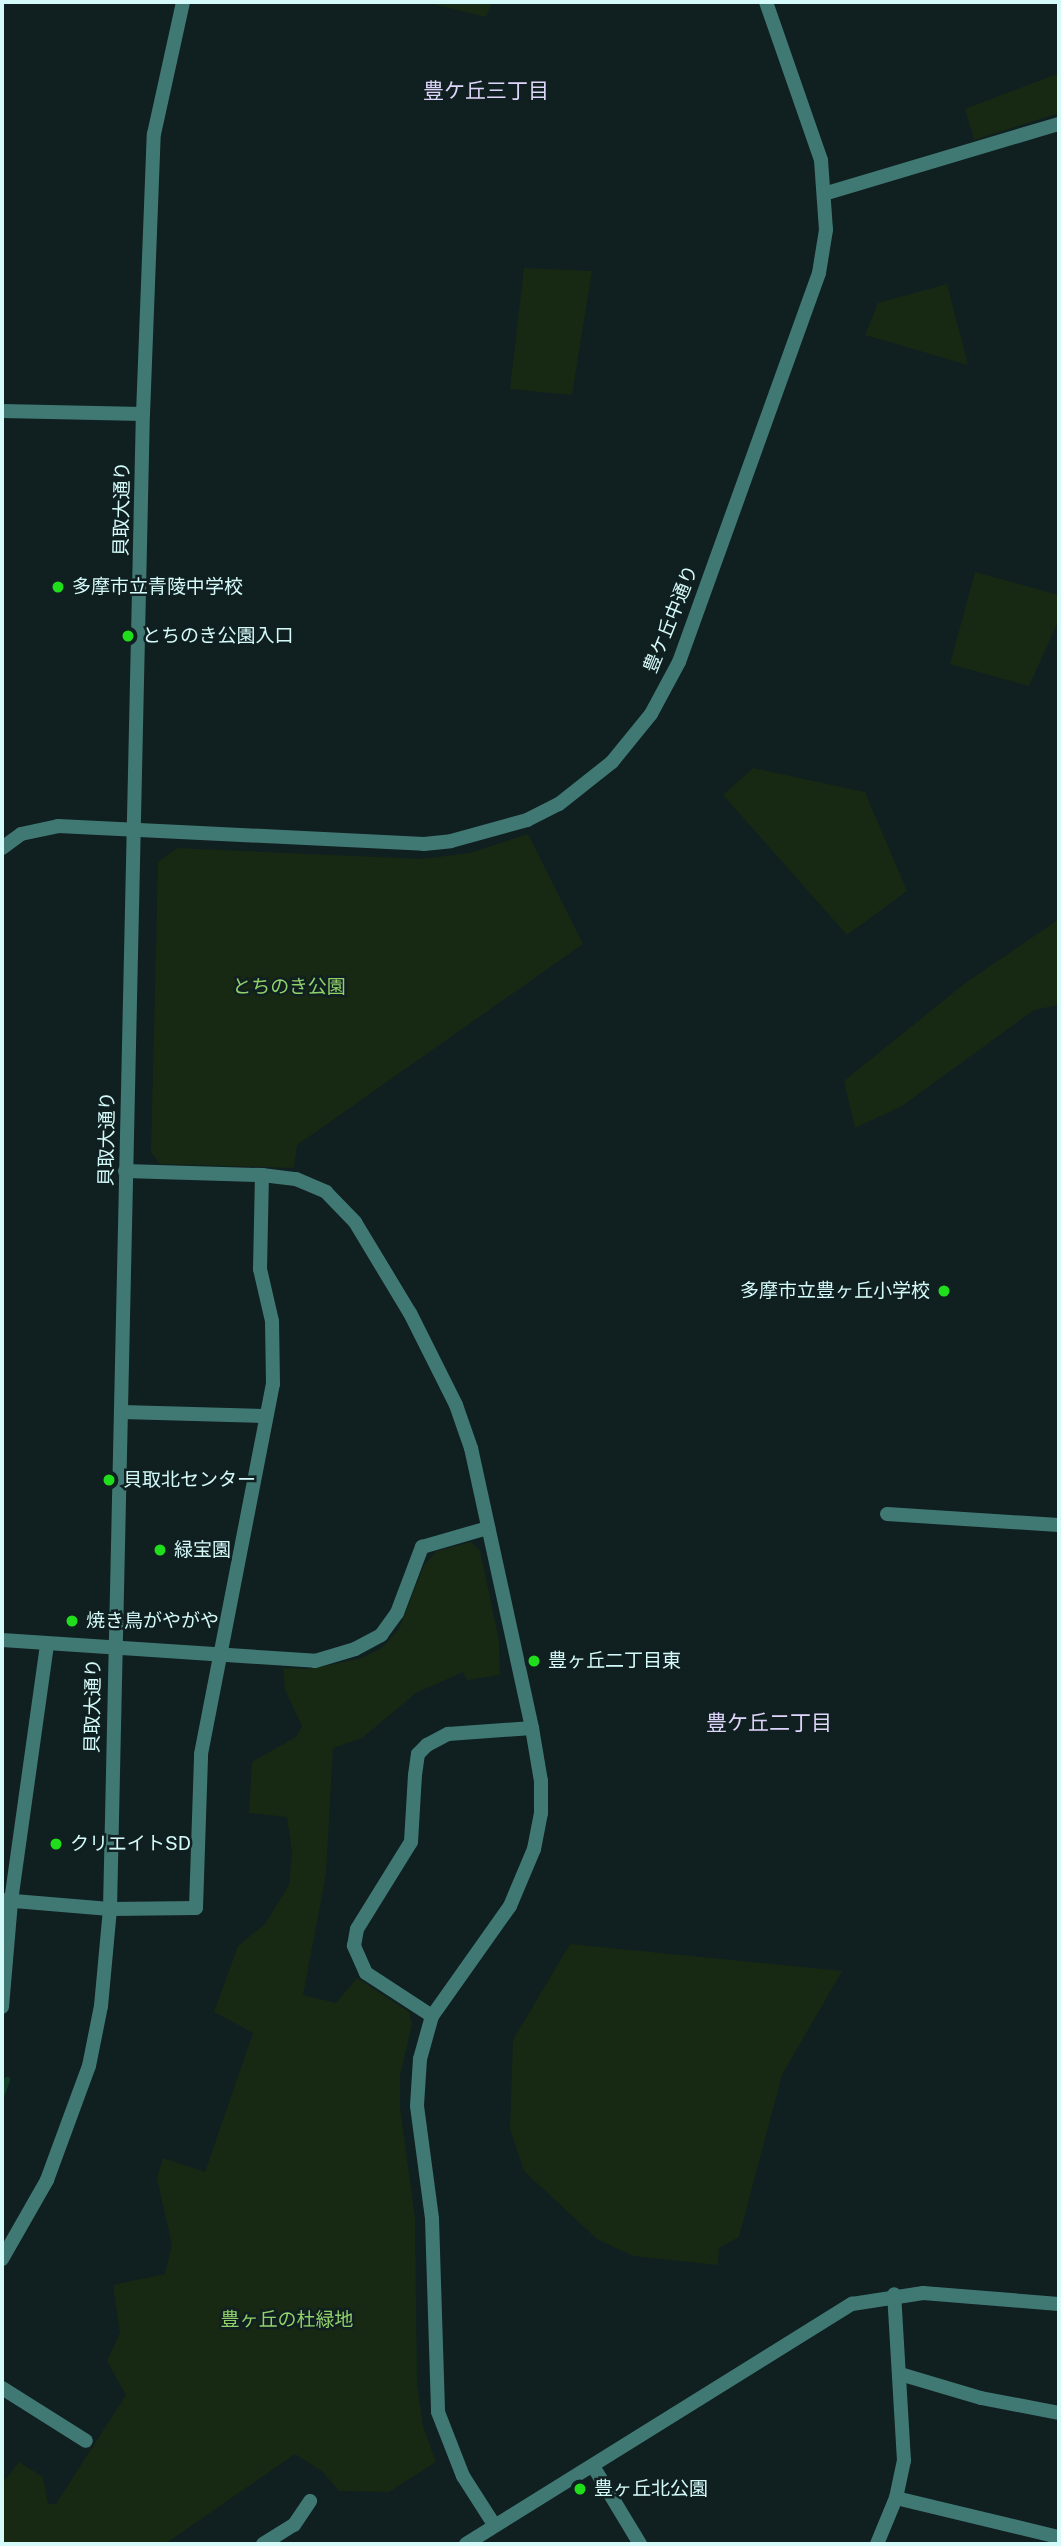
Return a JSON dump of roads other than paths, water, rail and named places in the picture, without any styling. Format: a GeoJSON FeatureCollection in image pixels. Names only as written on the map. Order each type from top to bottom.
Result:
{"type":"FeatureCollection","features":[{"type":"Feature","properties":{"kind":"street","name":"貝取大通り"},"geometry":{"type":"LineString","coordinates":[[2,2259],[47,2180],[85,2078],[101,2006],[110,1909],[113,1647],[122,1412],[143,414],[154,134],[183,2]]}},
{"type":"Feature","properties":{"kind":"street","name":"豊ケ丘中通り"},"geometry":{"type":"LineString","coordinates":[[2,848],[21,834],[58,826],[424,844],[451,841],[527,820],[559,804],[612,762],[651,714],[679,662],[818,274],[827,193],[821,160],[766,2]]}},
{"type":"Feature","properties":{"kind":"street"},"geometry":{"type":"LineString","coordinates":[[827,193],[1059,124]]}},
{"type":"Feature","properties":{"kind":"street"},"geometry":{"type":"LineString","coordinates":[[2,411],[143,414]]}},
{"type":"Feature","properties":{"kind":"street"},"geometry":{"type":"LineString","coordinates":[[125,1171],[262,1175],[312,1185],[342,1206],[355,1222],[410,1313],[456,1405],[471,1448],[533,1728],[541,1781],[534,1849],[510,1906],[432,2016],[420,2059],[417,2106],[432,2219],[438,2412],[463,2476],[495,2525]]}},
{"type":"Feature","properties":{"kind":"street"},"geometry":{"type":"LineString","coordinates":[[6,1900],[110,1909],[196,1908],[201,1754],[273,1384],[272,1321],[260,1269],[262,1175]]}},
{"type":"Feature","properties":{"kind":"street"},"geometry":{"type":"LineString","coordinates":[[122,1412],[266,1416]]}},
{"type":"Feature","properties":{"kind":"street"},"geometry":{"type":"LineString","coordinates":[[887,1514],[1059,1525]]}},
{"type":"Feature","properties":{"kind":"street"},"geometry":{"type":"LineString","coordinates":[[2,1640],[315,1661],[355,1649],[381,1635],[397,1614],[422,1547],[488,1528]]}},
{"type":"Feature","properties":{"kind":"street"},"geometry":{"type":"LineString","coordinates":[[2,2007],[6,1900],[47,1644]]}},
{"type":"Feature","properties":{"kind":"street"},"geometry":{"type":"LineString","coordinates":[[432,2016],[366,1973],[354,1946],[357,1929],[411,1842],[418,1754],[426,1745],[448,1734],[533,1728]]}},
{"type":"Feature","properties":{"kind":"street"},"geometry":{"type":"LineString","coordinates":[[466,2544],[593,2466],[814,2323],[852,2304],[894,2294],[1059,2304]]}},
{"type":"Feature","properties":{"kind":"street"},"geometry":{"type":"LineString","coordinates":[[877,2544],[897,2498],[904,2461],[894,2294]]}},
{"type":"Feature","properties":{"kind":"street"},"geometry":{"type":"LineString","coordinates":[[900,2374],[981,2398],[1059,2413]]}},
{"type":"Feature","properties":{"kind":"street"},"geometry":{"type":"LineString","coordinates":[[2,2388],[86,2441]]}},
{"type":"Feature","properties":{"kind":"street"},"geometry":{"type":"LineString","coordinates":[[593,2466],[640,2544]]}},
{"type":"Feature","properties":{"kind":"street"},"geometry":{"type":"LineString","coordinates":[[897,2498],[1059,2538]]}},
{"type":"Feature","properties":{"kind":"street"},"geometry":{"type":"LineString","coordinates":[[263,2544],[294,2525],[310,2501]]}},
{"type":"Feature","properties":{"kind":"waterway"},"geometry":{"type":"LineString","coordinates":[[2,2094],[7,2080]]}},
{"type":"Feature","properties":{"kind":"place","name":"多摩市立青陵中学校"},"geometry":{"type":"Point","coordinates":[58,587]}},
{"type":"Feature","properties":{"kind":"place","name":"とちのき公園入口"},"geometry":{"type":"Point","coordinates":[128,636]}},
{"type":"Feature","properties":{"kind":"place","name":"多摩市立豊ヶ丘小学校"},"geometry":{"type":"Point","coordinates":[944,1291]}},
{"type":"Feature","properties":{"kind":"place","name":"貝取北センター"},"geometry":{"type":"Point","coordinates":[109,1480]}},
{"type":"Feature","properties":{"kind":"place","name":"緑宝園"},"geometry":{"type":"Point","coordinates":[160,1550]}},
{"type":"Feature","properties":{"kind":"place","name":"焼き鳥がやがや"},"geometry":{"type":"Point","coordinates":[72,1621]}},
{"type":"Feature","properties":{"kind":"place","name":"豊ヶ丘二丁目東"},"geometry":{"type":"Point","coordinates":[534,1661]}},
{"type":"Feature","properties":{"kind":"place","name":"クリエイトSD"},"geometry":{"type":"Point","coordinates":[56,1844]}},
{"type":"Feature","properties":{"kind":"place","name":"豊ヶ丘北公園"},"geometry":{"type":"Point","coordinates":[580,2489]}},
{"type":"Feature","properties":{"kind":"district","name":"豊ケ丘三丁目"},"geometry":{"type":"Point","coordinates":[486,91]}},
{"type":"Feature","properties":{"kind":"district","name":"豊ケ丘二丁目"},"geometry":{"type":"Point","coordinates":[769,1723]}},
{"type":"Feature","properties":{"kind":"park label","name":"とちのき公園"},"geometry":{"type":"Point","coordinates":[289,987]}},
{"type":"Feature","properties":{"kind":"park label","name":"豊ヶ丘の杜緑地"},"geometry":{"type":"Point","coordinates":[287,2320]}}]}
